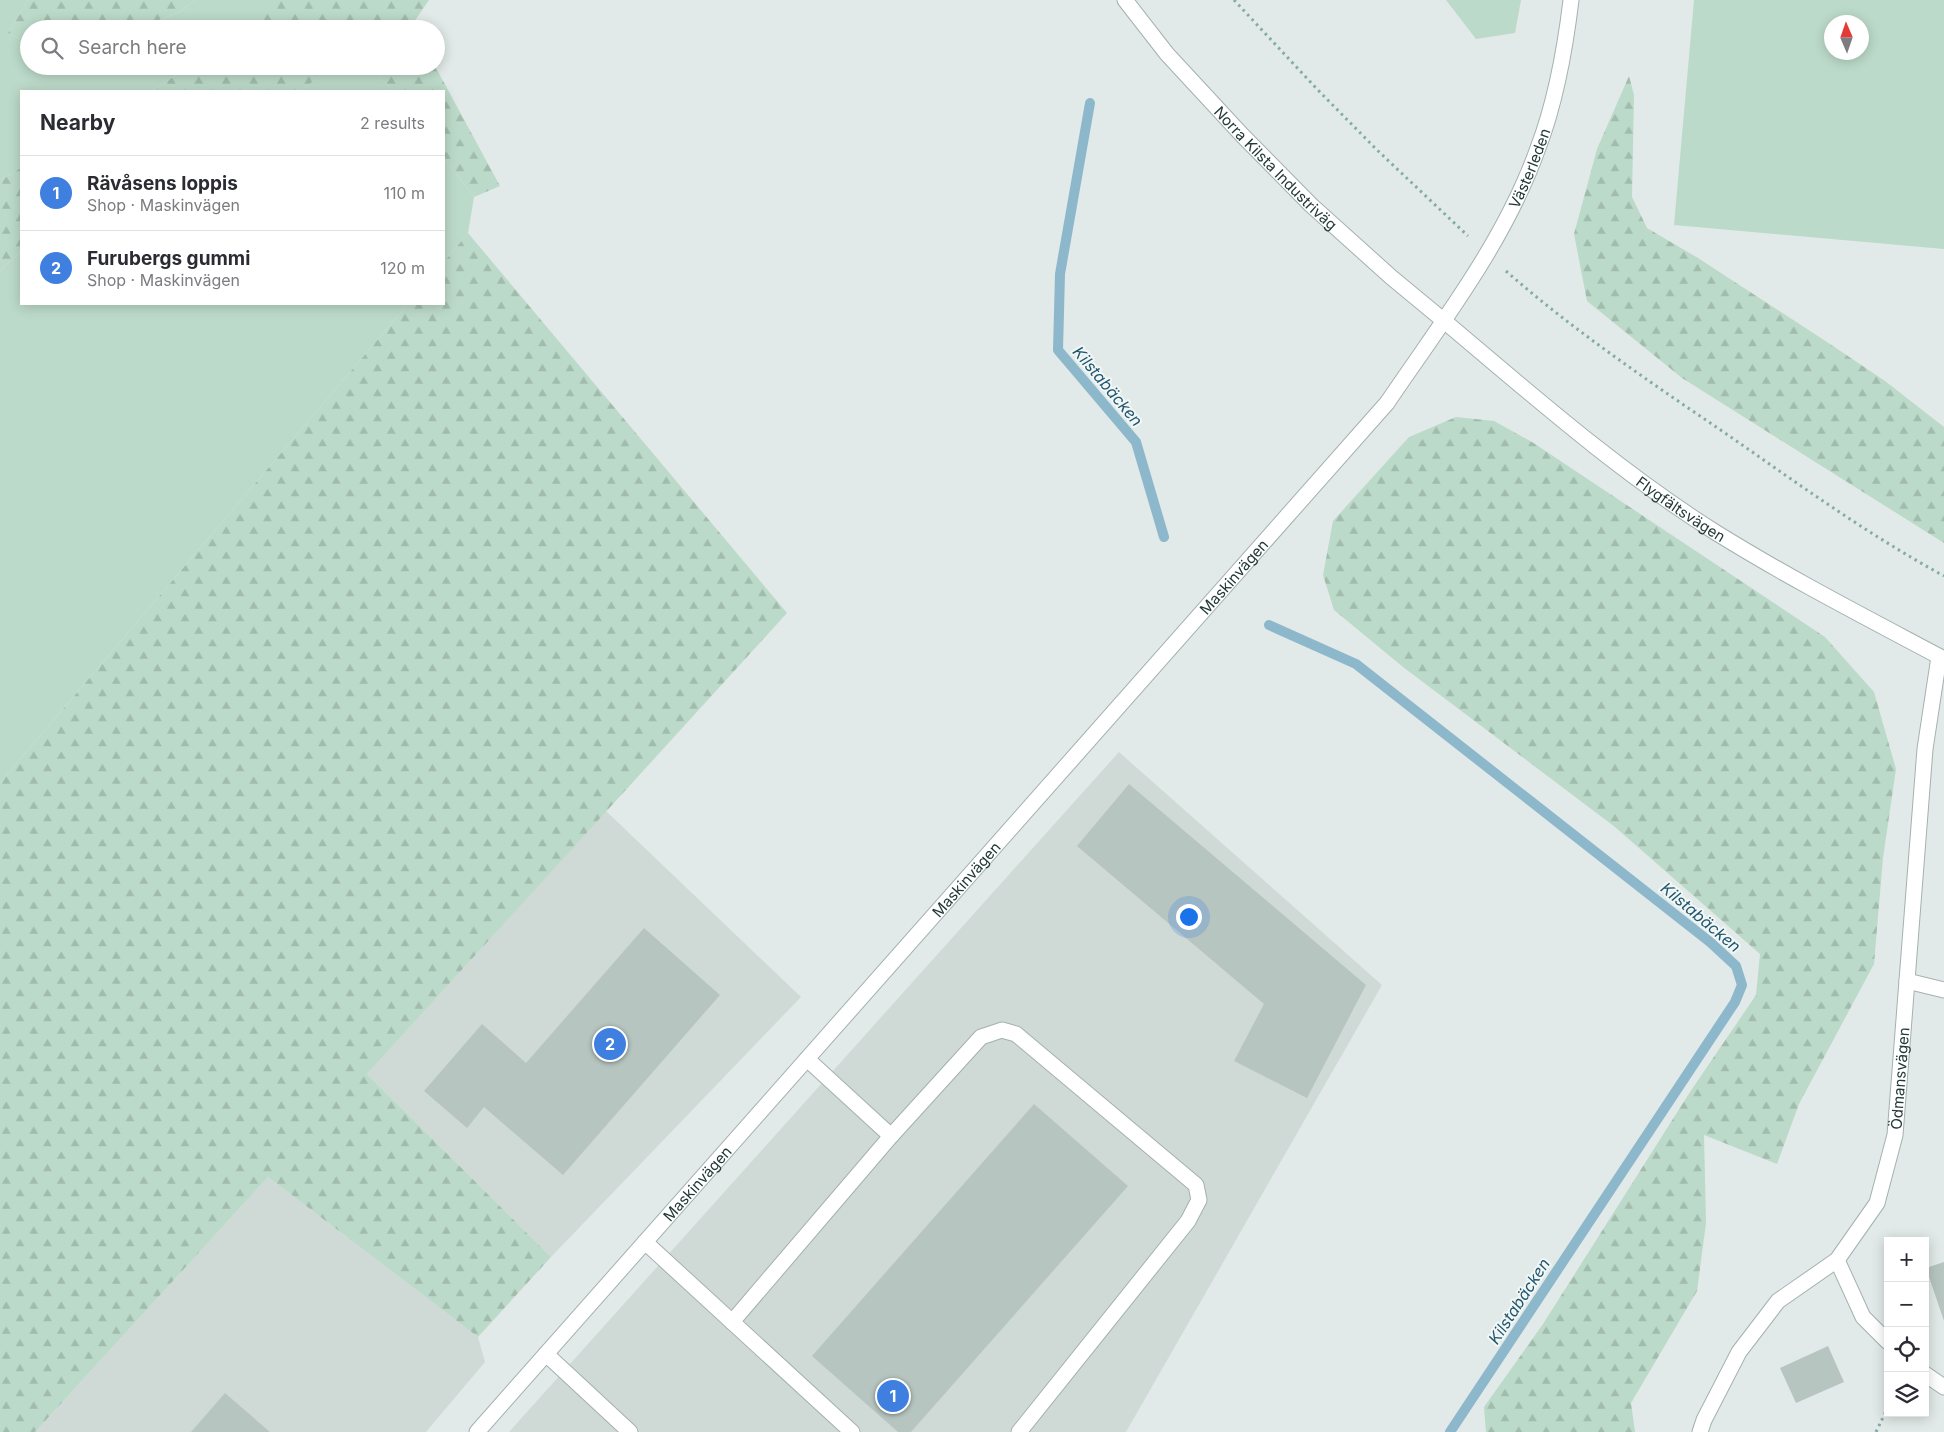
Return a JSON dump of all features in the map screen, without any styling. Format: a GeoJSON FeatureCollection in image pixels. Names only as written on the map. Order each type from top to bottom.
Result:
{"type":"FeatureCollection","features":[{"type":"Feature","properties":{"kind":"street","name":"Norra Kilsta Industriväg"},"geometry":{"type":"LineString","coordinates":[[1125,0],[1167,54],[1255,149],[1311,205],[1391,277],[1443,320]]}},
{"type":"Feature","properties":{"kind":"street","name":"Västerleden"},"geometry":{"type":"LineString","coordinates":[[1443,320],[1487,254],[1517,197],[1538,149],[1555,93],[1571,0]]}},
{"type":"Feature","properties":{"kind":"street","name":"Flygfältsvägen"},"geometry":{"type":"LineString","coordinates":[[1443,320],[1543,405],[1604,453],[1714,532],[1820,593],[1942,658]]}},
{"type":"Feature","properties":{"kind":"street","name":"Maskinvägen"},"geometry":{"type":"LineString","coordinates":[[477,1432],[1387,403],[1443,320]]}},
{"type":"Feature","properties":{"kind":"street","name":"Ödmansvägen"},"geometry":{"type":"LineString","coordinates":[[1700,1432],[1704,1420],[1739,1352],[1778,1301],[1837,1260],[1877,1203],[1895,1135],[1925,749],[1942,658]]}},
{"type":"Feature","properties":{"kind":"street"},"geometry":{"type":"LineString","coordinates":[[1907,982],[1944,990]]}},
{"type":"Feature","properties":{"kind":"street"},"geometry":{"type":"LineString","coordinates":[[732,1322],[891,1136],[981,1037],[1002,1030],[1016,1034],[1196,1185],[1200,1200],[1188,1221],[1019,1432]]}},
{"type":"Feature","properties":{"kind":"street"},"geometry":{"type":"LineString","coordinates":[[808,1059],[891,1136]]}},
{"type":"Feature","properties":{"kind":"street"},"geometry":{"type":"LineString","coordinates":[[645,1242],[852,1432]]}},
{"type":"Feature","properties":{"kind":"street"},"geometry":{"type":"LineString","coordinates":[[1837,1260],[1863,1318],[1884,1338]]}},
{"type":"Feature","properties":{"kind":"street"},"geometry":{"type":"LineString","coordinates":[[546,1354],[630,1432]]}},
{"type":"Feature","properties":{"kind":"street"},"geometry":{"type":"LineString","coordinates":[[1929,1377],[1944,1388]]}},
{"type":"Feature","properties":{"kind":"path"},"geometry":{"type":"LineString","coordinates":[[1234,0],[1376,149],[1487,254],[1554,313],[1854,522],[1895,549],[1944,576]]}},
{"type":"Feature","properties":{"kind":"path"},"geometry":{"type":"LineString","coordinates":[[1876,1432],[1884,1415]]}},
{"type":"Feature","properties":{"kind":"shaded area"},"geometry":{"type":"Polygon","coordinates":[[[1119,752],[1382,985],[1126,1432],[509,1432],[1119,752]]]}},
{"type":"Feature","properties":{"kind":"shaded area"},"geometry":{"type":"Polygon","coordinates":[[[606,811],[801,997],[551,1257],[367,1074],[606,811]]]}},
{"type":"Feature","properties":{"kind":"shaded area"},"geometry":{"type":"Polygon","coordinates":[[[268,1177],[478,1337],[485,1362],[426,1432],[35,1432],[268,1177]]]}},
{"type":"Feature","properties":{"kind":"green space"},"geometry":{"type":"Polygon","coordinates":[[[0,0],[28,0],[8,33],[20,39],[20,75],[177,75],[153,90],[20,90],[20,169],[0,180],[0,0]]]}},
{"type":"Feature","properties":{"kind":"green space"},"geometry":{"type":"Polygon","coordinates":[[[28,0],[195,0],[180,12],[159,20],[20,20],[20,39],[8,33],[28,0]]]}},
{"type":"Feature","properties":{"kind":"green space"},"geometry":{"type":"Polygon","coordinates":[[[195,0],[264,0],[264,20],[159,20],[180,12],[195,0]]]}},
{"type":"Feature","properties":{"kind":"green space"},"geometry":{"type":"Polygon","coordinates":[[[264,0],[429,0],[415,20],[264,20],[264,0]]]}},
{"type":"Feature","properties":{"kind":"green space"},"geometry":{"type":"Polygon","coordinates":[[[1446,0],[1521,0],[1515,33],[1476,39],[1446,0]]]}},
{"type":"Feature","properties":{"kind":"green space"},"geometry":{"type":"Polygon","coordinates":[[[1694,0],[1944,0],[1944,249],[1674,225],[1694,0]]]}},
{"type":"Feature","properties":{"kind":"green space"},"geometry":{"type":"Polygon","coordinates":[[[177,75],[322,75],[301,90],[153,90],[177,75]]]}},
{"type":"Feature","properties":{"kind":"green space"},"geometry":{"type":"Polygon","coordinates":[[[322,75],[379,75],[391,90],[301,90],[322,75]]]}},
{"type":"Feature","properties":{"kind":"green space"},"geometry":{"type":"Polygon","coordinates":[[[379,75],[440,75],[500,186],[474,197],[445,159],[445,90],[391,90],[379,75]]]}},
{"type":"Feature","properties":{"kind":"green space"},"geometry":{"type":"Polygon","coordinates":[[[1629,76],[1634,95],[1632,197],[1647,228],[1698,258],[1830,344],[1885,381],[1944,427],[1944,543],[1682,378],[1587,301],[1574,234],[1597,149],[1629,76]]]}},
{"type":"Feature","properties":{"kind":"green space"},"geometry":{"type":"Polygon","coordinates":[[[445,159],[474,197],[468,233],[445,261],[445,159]]]}},
{"type":"Feature","properties":{"kind":"green space"},"geometry":{"type":"Polygon","coordinates":[[[20,169],[20,252],[0,271],[0,180],[20,169]]]}},
{"type":"Feature","properties":{"kind":"green space"},"geometry":{"type":"Polygon","coordinates":[[[468,233],[787,613],[367,1074],[551,1257],[478,1337],[268,1177],[35,1432],[0,1432],[0,783],[407,305],[445,305],[445,261],[468,233]]]}},
{"type":"Feature","properties":{"kind":"green space"},"geometry":{"type":"Polygon","coordinates":[[[20,252],[20,305],[407,305],[0,783],[0,271],[20,252]]]}},
{"type":"Feature","properties":{"kind":"green space"},"geometry":{"type":"Polygon","coordinates":[[[1456,417],[1494,421],[1532,442],[1825,637],[1874,692],[1896,769],[1883,858],[1874,964],[1799,1104],[1777,1164],[1704,1135],[1706,1223],[1697,1291],[1631,1403],[1635,1432],[1486,1432],[1484,1407],[1543,1324],[1690,1092],[1756,995],[1760,954],[1615,827],[1403,667],[1334,610],[1323,575],[1333,521],[1409,437],[1456,417]]]}},
{"type":"Feature","properties":{"kind":"building"},"geometry":{"type":"Polygon","coordinates":[[[1129,784],[1366,985],[1307,1098],[1234,1061],[1264,1004],[1077,846],[1129,784]]]}},
{"type":"Feature","properties":{"kind":"building"},"geometry":{"type":"Polygon","coordinates":[[[644,928],[720,995],[563,1175],[484,1107],[467,1128],[424,1091],[482,1024],[526,1063],[644,928]]]}},
{"type":"Feature","properties":{"kind":"building"},"geometry":{"type":"Polygon","coordinates":[[[1034,1104],[1128,1186],[911,1432],[898,1432],[812,1356],[1034,1104]]]}},
{"type":"Feature","properties":{"kind":"building"},"geometry":{"type":"Polygon","coordinates":[[[1944,1262],[1944,1321],[1929,1277],[1929,1267],[1944,1262]]]}},
{"type":"Feature","properties":{"kind":"building"},"geometry":{"type":"Polygon","coordinates":[[[1828,1346],[1844,1382],[1796,1403],[1780,1368],[1828,1346]]]}},
{"type":"Feature","properties":{"kind":"building"},"geometry":{"type":"Polygon","coordinates":[[[225,1393],[270,1432],[191,1432],[225,1393]]]}},
{"type":"Feature","properties":{"kind":"waterway","name":"Kilstabäcken"},"geometry":{"type":"LineString","coordinates":[[1090,103],[1060,274],[1058,350],[1136,442],[1164,537]]}},
{"type":"Feature","properties":{"kind":"waterway","name":"Kilstabäcken"},"geometry":{"type":"LineString","coordinates":[[1269,625],[1356,664],[1710,942],[1736,966],[1742,985],[1735,1002],[1450,1432]]}},
{"type":"Feature","properties":{"kind":"place","name":"Furubergs gummi"},"geometry":{"type":"Point","coordinates":[610,1044]}},
{"type":"Feature","properties":{"kind":"place","name":"Rävåsens loppis"},"geometry":{"type":"Point","coordinates":[893,1396]}}]}
